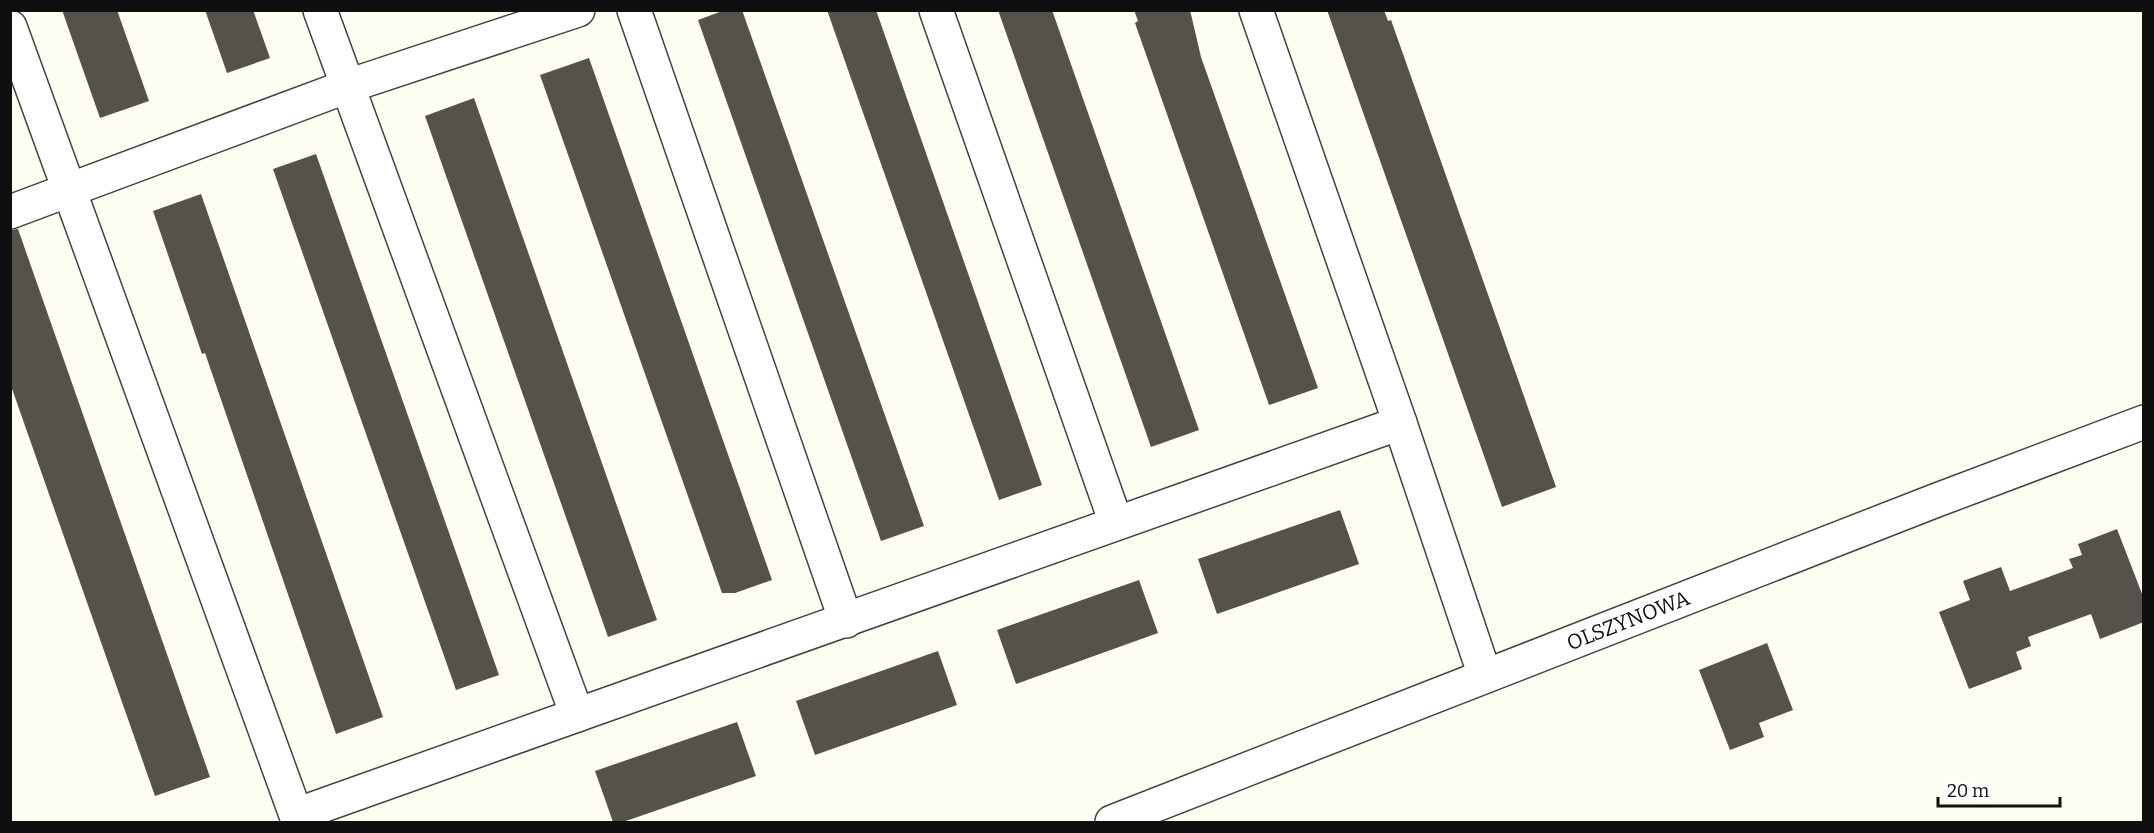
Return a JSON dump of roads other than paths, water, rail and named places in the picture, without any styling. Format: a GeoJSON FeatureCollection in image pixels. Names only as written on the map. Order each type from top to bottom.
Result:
{"type":"FeatureCollection","features":[{"type":"Feature","properties":{"kind":"street"},"geometry":{"type":"LineString","coordinates":[[320,10],[577,716]]}},
{"type":"Feature","properties":{"kind":"street"},"geometry":{"type":"LineString","coordinates":[[10,212],[72,191],[348,86],[578,10]]}},
{"type":"Feature","properties":{"kind":"street"},"geometry":{"type":"LineString","coordinates":[[634,10],[846,621]]}},
{"type":"Feature","properties":{"kind":"street"},"geometry":{"type":"LineString","coordinates":[[936,10],[1116,523]]}},
{"type":"Feature","properties":{"kind":"street"},"geometry":{"type":"LineString","coordinates":[[1256,10],[1400,423],[1485,676]]}},
{"type":"Feature","properties":{"kind":"street"},"geometry":{"type":"LineString","coordinates":[[10,27],[72,191],[296,815],[1400,423]]}},
{"type":"Feature","properties":{"kind":"street","name":"OLSZYNOWA"},"geometry":{"type":"LineString","coordinates":[[1112,822],[2144,422]]}}]}
